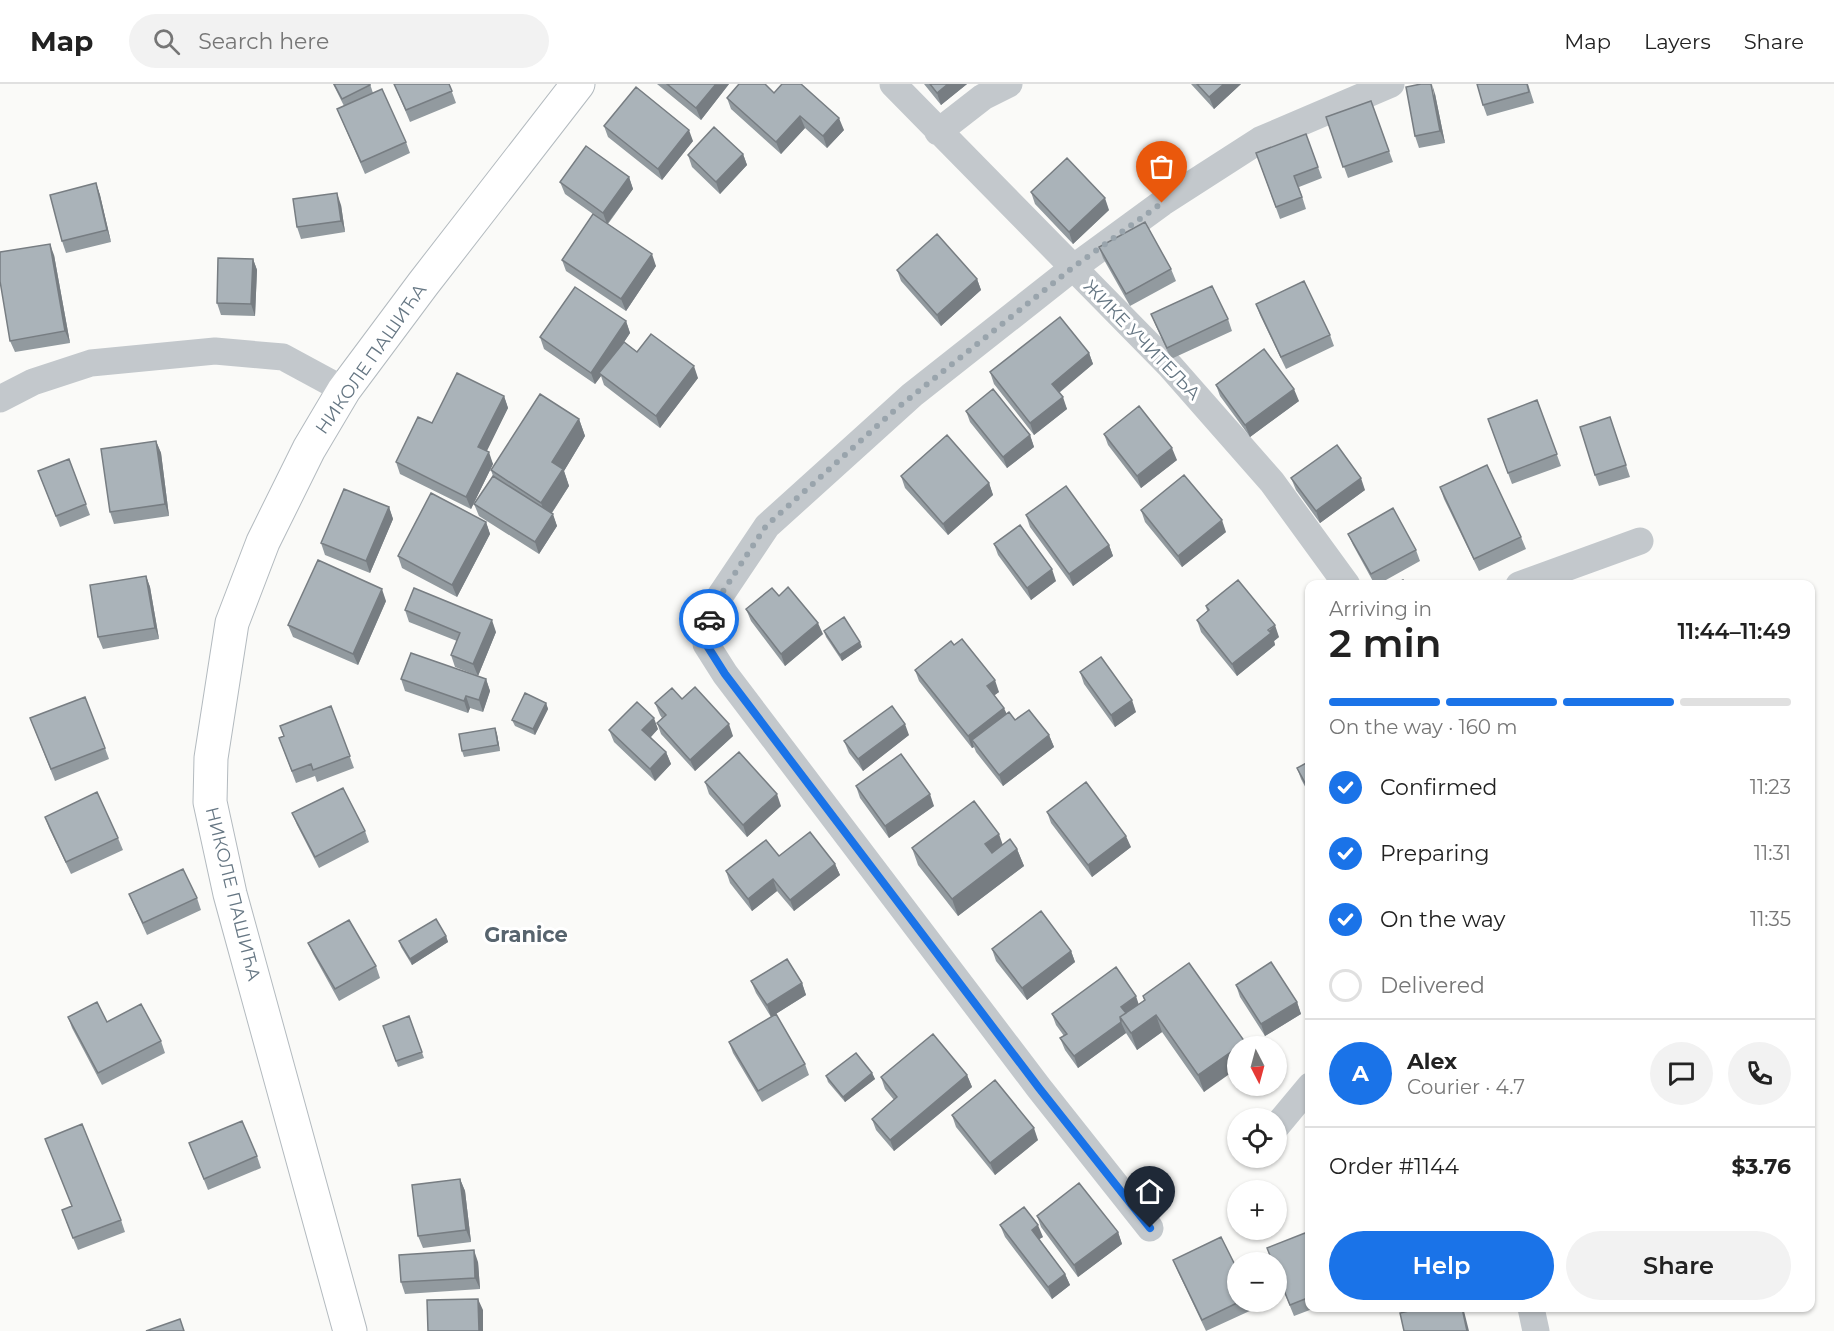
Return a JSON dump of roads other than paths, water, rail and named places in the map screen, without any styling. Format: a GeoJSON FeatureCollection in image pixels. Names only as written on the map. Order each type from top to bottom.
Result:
{"type":"FeatureCollection","features":[{"type":"Feature","properties":{"kind":"street","name":"НИКОЛЕ ПАШИЋА"},"geometry":{"type":"LineString","coordinates":[[350,1331],[230,894],[210,802],[215,723],[232,623],[263,542],[309,449],[344,390],[423,284],[579,84]]}},
{"type":"Feature","properties":{"kind":"street","name":"ЖИКЕ УЧИТЕЉА"},"geometry":{"type":"LineString","coordinates":[[893,84],[1170,366],[1272,482],[1343,580]]}},
{"type":"Feature","properties":{"kind":"street"},"geometry":{"type":"LineString","coordinates":[[938,132],[984,97],[1009,84]]}},
{"type":"Feature","properties":{"kind":"street"},"geometry":{"type":"LineString","coordinates":[[1150,1228],[1039,1088],[725,674],[706,644],[710,611],[766,526],[912,395],[1072,268],[1162,203],[1260,140],[1390,84]]}},
{"type":"Feature","properties":{"kind":"street"},"geometry":{"type":"LineString","coordinates":[[0,399],[33,382],[91,363],[215,351],[283,357],[344,390]]}},
{"type":"Feature","properties":{"kind":"street"},"geometry":{"type":"LineString","coordinates":[[1533,580],[1640,541]]}},
{"type":"Feature","properties":{"kind":"street"},"geometry":{"type":"LineString","coordinates":[[1287,1113],[1305,1092]]}},
{"type":"Feature","properties":{"kind":"street"},"geometry":{"type":"LineString","coordinates":[[1532,1312],[1536,1331]]}},
{"type":"Feature","properties":{"kind":"district","name":"Granice"},"geometry":{"type":"Point","coordinates":[526,935]}}]}
